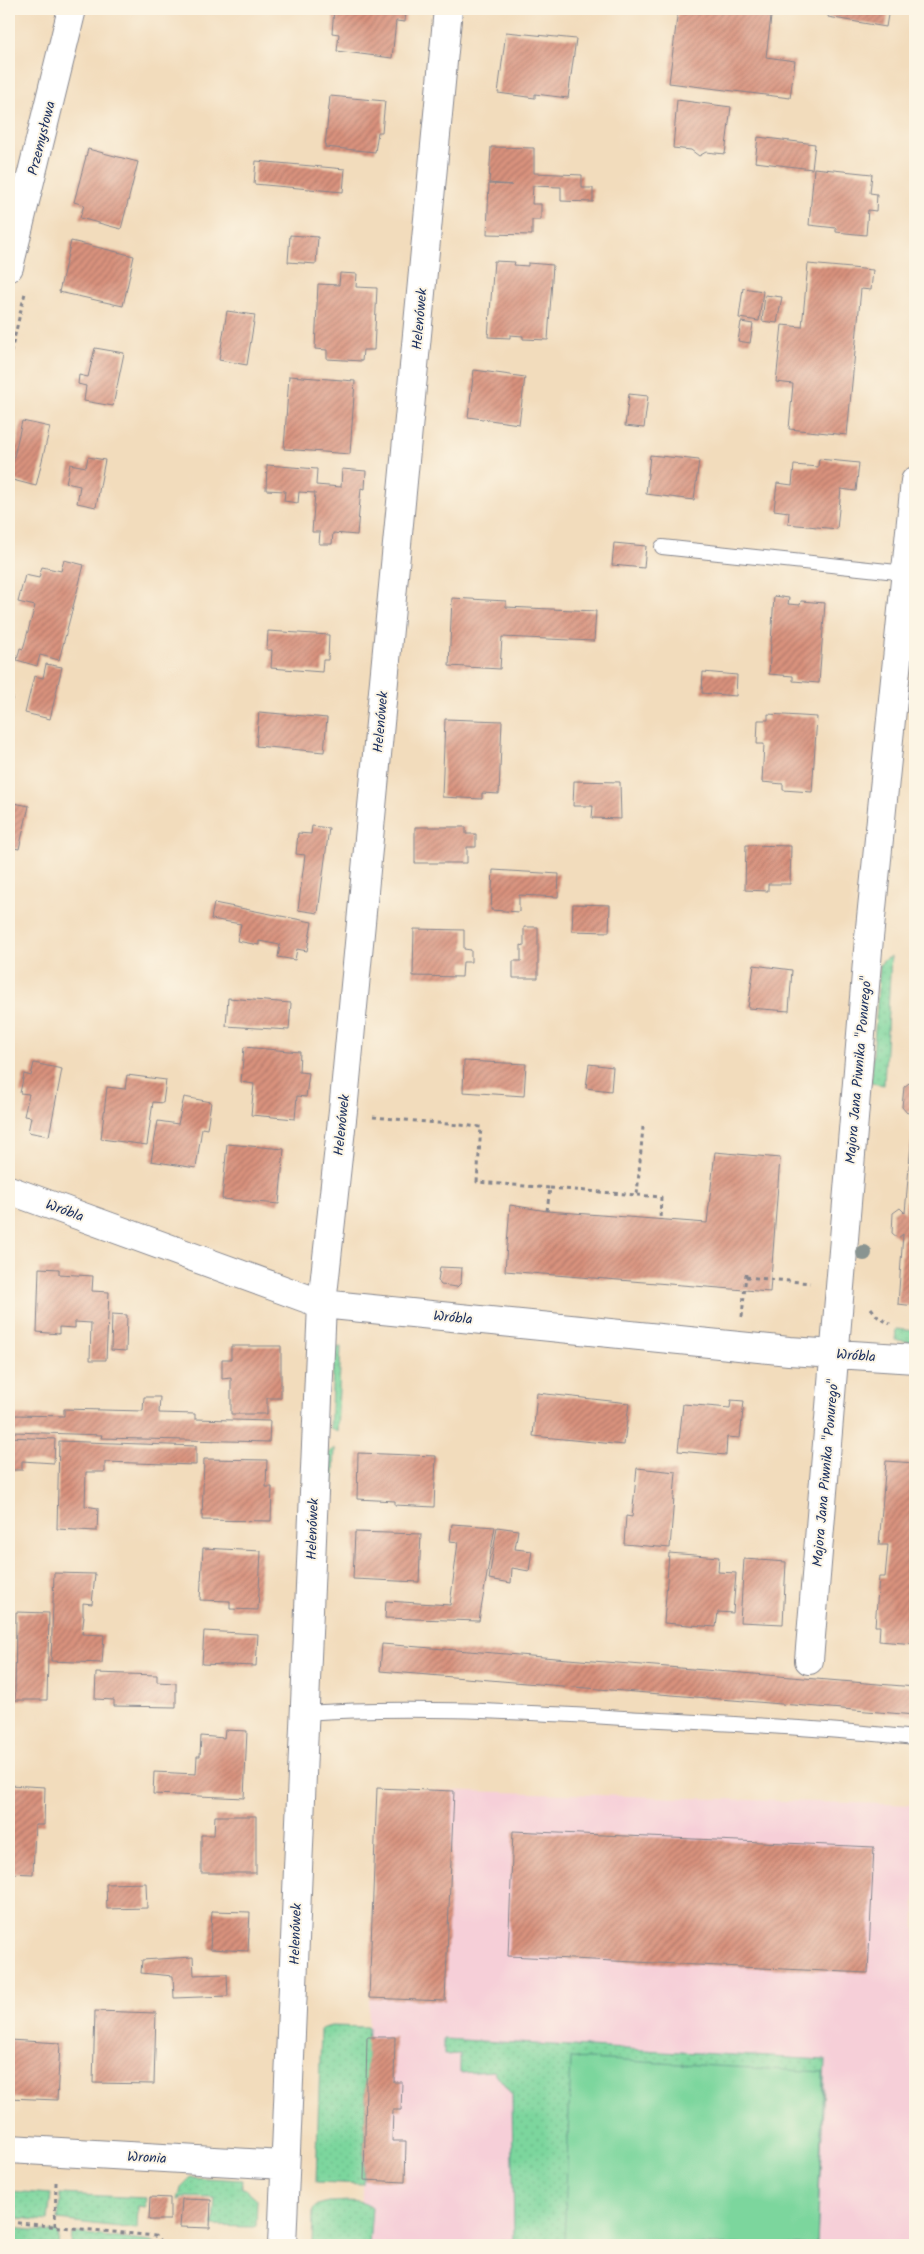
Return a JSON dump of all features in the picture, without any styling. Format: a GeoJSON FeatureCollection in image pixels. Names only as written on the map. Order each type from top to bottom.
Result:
{"type":"FeatureCollection","features":[{"type":"Feature","properties":{"kind":"street","name":"Przemysłowa"},"geometry":{"type":"LineString","coordinates":[[9,267],[72,9]]}},
{"type":"Feature","properties":{"kind":"street","name":"Helenówek"},"geometry":{"type":"LineString","coordinates":[[282,2245],[322,1304],[345,1091],[448,9]]}},
{"type":"Feature","properties":{"kind":"street","name":"Majora Jana Piwnika \"Ponurego\""},"geometry":{"type":"LineString","coordinates":[[809,1660],[867,967],[915,480]]}},
{"type":"Feature","properties":{"kind":"street","name":"Wróbla"},"geometry":{"type":"LineString","coordinates":[[9,1190],[322,1304],[789,1351],[915,1359]]}},
{"type":"Feature","properties":{"kind":"street","name":"Wronia"},"geometry":{"type":"LineString","coordinates":[[9,2149],[284,2165]]}},
{"type":"Feature","properties":{"kind":"lane"},"geometry":{"type":"LineString","coordinates":[[662,547],[906,573]]}},
{"type":"Feature","properties":{"kind":"lane"},"geometry":{"type":"LineString","coordinates":[[304,1713],[424,1710],[545,1713],[861,1732],[915,1738]]}},
{"type":"Feature","properties":{"kind":"path"},"geometry":{"type":"LineString","coordinates":[[368,1117],[480,1126],[482,1129],[478,1182],[661,1196],[660,1219]]}},
{"type":"Feature","properties":{"kind":"path"},"geometry":{"type":"LineString","coordinates":[[637,1195],[643,1127]]}},
{"type":"Feature","properties":{"kind":"path"},"geometry":{"type":"LineString","coordinates":[[548,1211],[550,1188]]}},
{"type":"Feature","properties":{"kind":"path"},"geometry":{"type":"LineString","coordinates":[[744,1290],[746,1276],[814,1283]]}},
{"type":"Feature","properties":{"kind":"path"},"geometry":{"type":"LineString","coordinates":[[870,1309],[888,1324]]}},
{"type":"Feature","properties":{"kind":"path"},"geometry":{"type":"LineString","coordinates":[[55,2226],[56,2151]]}},
{"type":"Feature","properties":{"kind":"path"},"geometry":{"type":"LineString","coordinates":[[9,2222],[155,2236],[162,2245]]}},
{"type":"Feature","properties":{"kind":"path"},"geometry":{"type":"LineString","coordinates":[[176,2245],[181,2242]]}},
{"type":"Feature","properties":{"kind":"shaded area"},"geometry":{"type":"Polygon","coordinates":[[[377,1788],[915,1805],[915,2245],[360,2245],[377,1788]]]}},
{"type":"Feature","properties":{"kind":"green space"},"geometry":{"type":"Polygon","coordinates":[[[891,956],[884,1085],[871,1083],[880,964],[891,956]]]}},
{"type":"Feature","properties":{"kind":"green space"},"geometry":{"type":"Polygon","coordinates":[[[896,1329],[915,1331],[915,1342],[895,1340],[896,1329]]]}},
{"type":"Feature","properties":{"kind":"green space"},"geometry":{"type":"Polygon","coordinates":[[[341,1347],[337,1431],[330,1428],[334,1348],[341,1347]]]}},
{"type":"Feature","properties":{"kind":"green space"},"geometry":{"type":"Polygon","coordinates":[[[335,1448],[333,1498],[327,1498],[329,1452],[335,1448]]]}},
{"type":"Feature","properties":{"kind":"green space"},"geometry":{"type":"Polygon","coordinates":[[[331,2026],[368,2027],[363,2184],[316,2182],[321,2029],[331,2026]]]}},
{"type":"Feature","properties":{"kind":"green space"},"geometry":{"type":"Polygon","coordinates":[[[444,2039],[825,2060],[817,2245],[468,2245],[514,2240],[512,2095],[494,2071],[460,2073],[460,2054],[444,2055],[444,2039]]]}},
{"type":"Feature","properties":{"kind":"green space"},"geometry":{"type":"Polygon","coordinates":[[[571,2058],[823,2072],[817,2245],[564,2245],[571,2058]]]}},
{"type":"Feature","properties":{"kind":"green space"},"geometry":{"type":"Polygon","coordinates":[[[191,2177],[242,2180],[241,2188],[246,2189],[257,2199],[256,2226],[213,2226],[215,2198],[181,2197],[181,2199],[178,2199],[181,2187],[191,2177]]]}},
{"type":"Feature","properties":{"kind":"green space"},"geometry":{"type":"Polygon","coordinates":[[[9,2191],[51,2194],[48,2221],[9,2217],[9,2191]]]}},
{"type":"Feature","properties":{"kind":"green space"},"geometry":{"type":"Polygon","coordinates":[[[60,2194],[146,2198],[145,2207],[138,2206],[137,2229],[58,2220],[60,2194]]]}},
{"type":"Feature","properties":{"kind":"green space"},"geometry":{"type":"Polygon","coordinates":[[[328,2202],[357,2202],[372,2208],[369,2245],[312,2245],[313,2209],[318,2205],[328,2202]]]}},
{"type":"Feature","properties":{"kind":"green space"},"geometry":{"type":"Polygon","coordinates":[[[9,2228],[57,2232],[59,2237],[58,2245],[9,2245],[9,2228]]]}},
{"type":"Feature","properties":{"kind":"green space"},"geometry":{"type":"Polygon","coordinates":[[[77,2233],[152,2242],[156,2245],[71,2245],[72,2235],[77,2233]]]}},
{"type":"Feature","properties":{"kind":"building"},"geometry":{"type":"Polygon","coordinates":[[[334,9],[406,9],[405,22],[396,21],[392,58],[337,51],[339,34],[332,33],[334,9]]]}},
{"type":"Feature","properties":{"kind":"building"},"geometry":{"type":"Polygon","coordinates":[[[678,9],[772,9],[766,57],[795,61],[790,98],[669,83],[678,9]]]}},
{"type":"Feature","properties":{"kind":"building"},"geometry":{"type":"Polygon","coordinates":[[[829,9],[889,9],[886,27],[828,17],[829,9]]]}},
{"type":"Feature","properties":{"kind":"building"},"geometry":{"type":"Polygon","coordinates":[[[506,32],[576,39],[568,98],[535,94],[535,98],[498,93],[506,32]]]}},
{"type":"Feature","properties":{"kind":"building"},"geometry":{"type":"Polygon","coordinates":[[[330,96],[385,101],[382,132],[378,132],[375,152],[325,147],[330,96]]]}},
{"type":"Feature","properties":{"kind":"building"},"geometry":{"type":"Polygon","coordinates":[[[677,100],[731,107],[725,154],[706,152],[699,156],[691,150],[673,148],[677,100]]]}},
{"type":"Feature","properties":{"kind":"building"},"geometry":{"type":"Polygon","coordinates":[[[758,137],[815,144],[812,169],[755,162],[758,137]]]}},
{"type":"Feature","properties":{"kind":"building"},"geometry":{"type":"Polygon","coordinates":[[[491,147],[534,148],[534,173],[582,175],[582,188],[593,188],[593,202],[561,201],[561,187],[533,186],[532,204],[541,204],[541,220],[532,220],[532,235],[487,234],[489,184],[512,185],[489,183],[491,147]]]}},
{"type":"Feature","properties":{"kind":"building"},"geometry":{"type":"Polygon","coordinates":[[[88,149],[138,162],[121,229],[80,218],[84,205],[74,202],[88,149]]]}},
{"type":"Feature","properties":{"kind":"building"},"geometry":{"type":"Polygon","coordinates":[[[256,161],[345,169],[343,192],[254,184],[256,161]]]}},
{"type":"Feature","properties":{"kind":"building"},"geometry":{"type":"Polygon","coordinates":[[[814,168],[872,174],[870,193],[877,194],[876,211],[868,210],[866,235],[836,232],[836,228],[809,225],[814,168]]]}},
{"type":"Feature","properties":{"kind":"building"},"geometry":{"type":"Polygon","coordinates":[[[290,235],[318,237],[316,264],[288,262],[290,235]]]}},
{"type":"Feature","properties":{"kind":"building"},"geometry":{"type":"Polygon","coordinates":[[[71,241],[134,256],[123,306],[59,292],[71,241]]]}},
{"type":"Feature","properties":{"kind":"building"},"geometry":{"type":"Polygon","coordinates":[[[494,261],[515,262],[514,265],[528,266],[528,263],[553,265],[548,340],[523,339],[523,336],[510,335],[510,338],[488,337],[494,261]]]}},
{"type":"Feature","properties":{"kind":"building"},"geometry":{"type":"Polygon","coordinates":[[[808,264],[873,270],[871,290],[861,289],[847,435],[789,429],[793,384],[776,382],[782,325],[802,327],[808,264]]]}},
{"type":"Feature","properties":{"kind":"building"},"geometry":{"type":"Polygon","coordinates":[[[340,273],[357,274],[356,287],[377,288],[374,350],[363,350],[362,361],[327,359],[327,350],[315,349],[318,284],[339,285],[340,273]]]}},
{"type":"Feature","properties":{"kind":"building"},"geometry":{"type":"Polygon","coordinates":[[[743,288],[763,291],[759,321],[739,318],[743,288]]]}},
{"type":"Feature","properties":{"kind":"building"},"geometry":{"type":"Polygon","coordinates":[[[765,295],[782,297],[777,323],[762,321],[765,295]]]}},
{"type":"Feature","properties":{"kind":"building"},"geometry":{"type":"Polygon","coordinates":[[[227,311],[255,315],[247,365],[219,360],[227,311]]]}},
{"type":"Feature","properties":{"kind":"building"},"geometry":{"type":"Polygon","coordinates":[[[741,322],[753,324],[750,343],[738,341],[741,322]]]}},
{"type":"Feature","properties":{"kind":"building"},"geometry":{"type":"Polygon","coordinates":[[[95,348],[124,353],[113,406],[84,401],[86,386],[78,384],[79,375],[88,377],[95,348]]]}},
{"type":"Feature","properties":{"kind":"building"},"geometry":{"type":"Polygon","coordinates":[[[474,370],[525,377],[519,424],[468,417],[474,370]]]}},
{"type":"Feature","properties":{"kind":"building"},"geometry":{"type":"Polygon","coordinates":[[[289,376],[355,381],[350,454],[284,449],[289,376]]]}},
{"type":"Feature","properties":{"kind":"building"},"geometry":{"type":"Polygon","coordinates":[[[629,394],[648,396],[644,428],[625,426],[629,394]]]}},
{"type":"Feature","properties":{"kind":"building"},"geometry":{"type":"Polygon","coordinates":[[[22,421],[50,427],[36,486],[9,479],[22,421]]]}},
{"type":"Feature","properties":{"kind":"building"},"geometry":{"type":"Polygon","coordinates":[[[650,455],[699,460],[694,500],[646,494],[650,455]]]}},
{"type":"Feature","properties":{"kind":"building"},"geometry":{"type":"Polygon","coordinates":[[[88,457],[105,460],[96,507],[77,503],[80,486],[66,483],[70,464],[86,467],[88,457]]]}},
{"type":"Feature","properties":{"kind":"building"},"geometry":{"type":"Polygon","coordinates":[[[819,459],[859,463],[856,491],[841,489],[837,529],[788,524],[789,512],[774,510],[777,483],[792,485],[794,465],[818,467],[819,459]]]}},
{"type":"Feature","properties":{"kind":"building"},"geometry":{"type":"Polygon","coordinates":[[[267,465],[317,469],[316,485],[341,487],[342,469],[366,471],[365,489],[361,488],[357,535],[333,533],[332,544],[319,544],[320,532],[312,532],[315,493],[299,492],[298,503],[284,501],[285,491],[266,490],[267,465]]]}},
{"type":"Feature","properties":{"kind":"building"},"geometry":{"type":"Polygon","coordinates":[[[614,543],[646,546],[644,568],[612,565],[614,543]]]}},
{"type":"Feature","properties":{"kind":"building"},"geometry":{"type":"Polygon","coordinates":[[[64,560],[84,565],[59,660],[40,655],[37,666],[17,660],[20,648],[23,649],[35,606],[18,602],[25,575],[39,578],[42,567],[61,571],[64,560]]]}},
{"type":"Feature","properties":{"kind":"building"},"geometry":{"type":"Polygon","coordinates":[[[774,596],[789,598],[788,604],[800,605],[801,601],[825,603],[819,683],[793,681],[793,676],[769,674],[774,596]]]}},
{"type":"Feature","properties":{"kind":"building"},"geometry":{"type":"Polygon","coordinates":[[[452,598],[506,601],[506,607],[596,611],[594,641],[502,637],[500,669],[449,666],[452,598]]]}},
{"type":"Feature","properties":{"kind":"building"},"geometry":{"type":"Polygon","coordinates":[[[268,631],[329,635],[328,660],[323,660],[322,672],[271,668],[272,650],[267,650],[268,631]]]}},
{"type":"Feature","properties":{"kind":"building"},"geometry":{"type":"Polygon","coordinates":[[[46,664],[62,667],[50,719],[25,713],[34,676],[43,678],[46,664]]]}},
{"type":"Feature","properties":{"kind":"building"},"geometry":{"type":"Polygon","coordinates":[[[703,672],[737,675],[736,696],[702,693],[703,672]]]}},
{"type":"Feature","properties":{"kind":"building"},"geometry":{"type":"Polygon","coordinates":[[[9,695],[13,696],[9,710],[9,695]]]}},
{"type":"Feature","properties":{"kind":"building"},"geometry":{"type":"Polygon","coordinates":[[[259,712],[327,718],[324,752],[256,746],[259,712]]]}},
{"type":"Feature","properties":{"kind":"building"},"geometry":{"type":"Polygon","coordinates":[[[768,714],[817,717],[812,792],[783,790],[783,784],[762,782],[764,744],[757,744],[758,720],[768,720],[768,714]]]}},
{"type":"Feature","properties":{"kind":"building"},"geometry":{"type":"Polygon","coordinates":[[[445,719],[502,721],[499,794],[482,793],[482,799],[442,797],[445,719]]]}},
{"type":"Feature","properties":{"kind":"building"},"geometry":{"type":"Polygon","coordinates":[[[574,781],[620,782],[621,819],[592,818],[593,806],[573,806],[574,781]]]}},
{"type":"Feature","properties":{"kind":"building"},"geometry":{"type":"Polygon","coordinates":[[[9,802],[29,806],[19,849],[9,847],[9,802]]]}},
{"type":"Feature","properties":{"kind":"building"},"geometry":{"type":"Polygon","coordinates":[[[312,826],[329,828],[318,913],[298,910],[305,855],[296,854],[298,833],[311,834],[312,826]]]}},
{"type":"Feature","properties":{"kind":"building"},"geometry":{"type":"Polygon","coordinates":[[[415,827],[466,827],[466,834],[476,834],[476,847],[467,847],[467,863],[415,863],[415,827]]]}},
{"type":"Feature","properties":{"kind":"building"},"geometry":{"type":"Polygon","coordinates":[[[746,845],[791,846],[790,884],[768,884],[768,891],[745,890],[746,845]]]}},
{"type":"Feature","properties":{"kind":"building"},"geometry":{"type":"Polygon","coordinates":[[[493,870],[559,874],[558,897],[519,895],[519,912],[491,910],[493,870]]]}},
{"type":"Feature","properties":{"kind":"building"},"geometry":{"type":"Polygon","coordinates":[[[214,903],[312,922],[307,951],[297,949],[295,960],[278,957],[280,945],[259,941],[259,945],[237,941],[241,924],[211,919],[214,903]]]}},
{"type":"Feature","properties":{"kind":"building"},"geometry":{"type":"Polygon","coordinates":[[[573,904],[610,905],[609,932],[572,931],[573,904]]]}},
{"type":"Feature","properties":{"kind":"building"},"geometry":{"type":"Polygon","coordinates":[[[524,927],[538,927],[538,978],[513,978],[513,961],[521,961],[521,945],[524,946],[524,927]]]}},
{"type":"Feature","properties":{"kind":"building"},"geometry":{"type":"Polygon","coordinates":[[[414,929],[464,930],[464,949],[471,950],[471,962],[463,962],[462,977],[413,976],[414,929]]]}},
{"type":"Feature","properties":{"kind":"building"},"geometry":{"type":"Polygon","coordinates":[[[754,965],[792,970],[789,1011],[748,1008],[754,965]]]}},
{"type":"Feature","properties":{"kind":"building"},"geometry":{"type":"Polygon","coordinates":[[[228,998],[291,1003],[289,1030],[226,1026],[228,998]]]}},
{"type":"Feature","properties":{"kind":"building"},"geometry":{"type":"Polygon","coordinates":[[[244,1047],[300,1052],[299,1072],[309,1073],[306,1097],[297,1096],[295,1119],[251,1115],[254,1084],[241,1082],[244,1047]]]}},
{"type":"Feature","properties":{"kind":"building"},"geometry":{"type":"Polygon","coordinates":[[[464,1061],[526,1064],[524,1096],[463,1092],[464,1061]]]}},
{"type":"Feature","properties":{"kind":"building"},"geometry":{"type":"Polygon","coordinates":[[[34,1063],[62,1069],[49,1136],[28,1132],[31,1117],[24,1116],[29,1094],[20,1093],[24,1074],[31,1076],[34,1063]]]}},
{"type":"Feature","properties":{"kind":"building"},"geometry":{"type":"Polygon","coordinates":[[[589,1064],[613,1067],[611,1091],[586,1088],[589,1064]]]}},
{"type":"Feature","properties":{"kind":"building"},"geometry":{"type":"Polygon","coordinates":[[[127,1075],[166,1080],[163,1103],[153,1102],[147,1145],[101,1139],[107,1087],[125,1089],[127,1075]]]}},
{"type":"Feature","properties":{"kind":"building"},"geometry":{"type":"Polygon","coordinates":[[[909,1083],[915,1088],[915,1306],[898,1304],[903,1234],[898,1238],[892,1233],[893,1213],[900,1208],[905,1213],[914,1110],[907,1113],[902,1107],[904,1087],[909,1083]]]}},
{"type":"Feature","properties":{"kind":"building"},"geometry":{"type":"Polygon","coordinates":[[[184,1097],[211,1102],[207,1129],[202,1128],[196,1168],[151,1161],[158,1121],[178,1124],[184,1097]]]}},
{"type":"Feature","properties":{"kind":"building"},"geometry":{"type":"Polygon","coordinates":[[[227,1144],[284,1149],[279,1204],[222,1199],[227,1144]]]}},
{"type":"Feature","properties":{"kind":"building"},"geometry":{"type":"Polygon","coordinates":[[[715,1152],[780,1158],[770,1292],[505,1271],[510,1205],[547,1211],[707,1223],[715,1152]]]}},
{"type":"Feature","properties":{"kind":"building"},"geometry":{"type":"Polygon","coordinates":[[[440,1267],[462,1268],[461,1283],[457,1287],[441,1285],[438,1281],[440,1267]]]}},
{"type":"Feature","properties":{"kind":"building"},"geometry":{"type":"Polygon","coordinates":[[[39,1268],[59,1269],[59,1274],[93,1276],[92,1291],[109,1292],[106,1360],[90,1360],[91,1323],[75,1322],[75,1328],[59,1327],[59,1334],[37,1332],[39,1268]]]}},
{"type":"Feature","properties":{"kind":"building"},"geometry":{"type":"Polygon","coordinates":[[[112,1314],[127,1315],[126,1351],[111,1350],[112,1314]]]}},
{"type":"Feature","properties":{"kind":"building"},"geometry":{"type":"Polygon","coordinates":[[[231,1346],[281,1346],[281,1398],[267,1398],[267,1414],[231,1414],[231,1378],[222,1379],[222,1359],[231,1359],[231,1346]]]}},
{"type":"Feature","properties":{"kind":"building"},"geometry":{"type":"Polygon","coordinates":[[[537,1393],[629,1403],[624,1445],[533,1436],[537,1393]]]}},
{"type":"Feature","properties":{"kind":"building"},"geometry":{"type":"Polygon","coordinates":[[[144,1397],[160,1397],[159,1413],[195,1414],[195,1419],[270,1421],[269,1442],[101,1438],[102,1435],[14,1432],[15,1415],[64,1416],[64,1409],[143,1411],[144,1397]]]}},
{"type":"Feature","properties":{"kind":"building"},"geometry":{"type":"Polygon","coordinates":[[[731,1400],[744,1401],[740,1438],[727,1437],[726,1455],[678,1451],[683,1404],[730,1408],[731,1400]]]}},
{"type":"Feature","properties":{"kind":"building"},"geometry":{"type":"Polygon","coordinates":[[[9,1437],[55,1439],[54,1463],[22,1461],[22,1470],[9,1470],[9,1437]]]}},
{"type":"Feature","properties":{"kind":"building"},"geometry":{"type":"Polygon","coordinates":[[[59,1441],[196,1446],[196,1465],[105,1462],[105,1472],[86,1472],[85,1506],[98,1508],[97,1531],[57,1529],[59,1441]]]}},
{"type":"Feature","properties":{"kind":"building"},"geometry":{"type":"Polygon","coordinates":[[[358,1453],[436,1456],[434,1507],[395,1505],[395,1501],[357,1499],[358,1453]]]}},
{"type":"Feature","properties":{"kind":"building"},"geometry":{"type":"Polygon","coordinates":[[[204,1459],[267,1460],[266,1487],[272,1487],[271,1521],[202,1520],[204,1459]]]}},
{"type":"Feature","properties":{"kind":"building"},"geometry":{"type":"Polygon","coordinates":[[[886,1461],[915,1463],[915,1644],[879,1641],[880,1626],[875,1626],[879,1577],[885,1577],[888,1545],[879,1545],[886,1461]]]}},
{"type":"Feature","properties":{"kind":"building"},"geometry":{"type":"Polygon","coordinates":[[[637,1468],[676,1472],[670,1548],[624,1544],[626,1516],[632,1517],[637,1468]]]}},
{"type":"Feature","properties":{"kind":"building"},"geometry":{"type":"Polygon","coordinates":[[[452,1524],[495,1527],[479,1621],[385,1618],[386,1601],[450,1605],[458,1542],[450,1541],[452,1524]]]}},
{"type":"Feature","properties":{"kind":"building"},"geometry":{"type":"Polygon","coordinates":[[[497,1527],[518,1530],[515,1549],[532,1551],[529,1571],[512,1568],[511,1583],[489,1579],[497,1527]]]}},
{"type":"Feature","properties":{"kind":"building"},"geometry":{"type":"Polygon","coordinates":[[[355,1532],[421,1534],[419,1582],[353,1579],[355,1532]]]}},
{"type":"Feature","properties":{"kind":"building"},"geometry":{"type":"Polygon","coordinates":[[[203,1548],[261,1551],[258,1610],[230,1609],[230,1601],[200,1600],[203,1548]]]}},
{"type":"Feature","properties":{"kind":"building"},"geometry":{"type":"Polygon","coordinates":[[[669,1553],[719,1557],[718,1572],[736,1573],[733,1613],[718,1612],[716,1627],[664,1623],[669,1553]]]}},
{"type":"Feature","properties":{"kind":"building"},"geometry":{"type":"Polygon","coordinates":[[[744,1559],[786,1562],[783,1624],[740,1622],[744,1559]]]}},
{"type":"Feature","properties":{"kind":"building"},"geometry":{"type":"Polygon","coordinates":[[[54,1573],[95,1574],[92,1604],[83,1603],[82,1634],[104,1635],[102,1663],[51,1661],[54,1573]]]}},
{"type":"Feature","properties":{"kind":"building"},"geometry":{"type":"Polygon","coordinates":[[[16,1612],[49,1613],[47,1700],[15,1700],[16,1612]]]}},
{"type":"Feature","properties":{"kind":"building"},"geometry":{"type":"Polygon","coordinates":[[[204,1631],[258,1634],[256,1666],[202,1664],[204,1631]]]}},
{"type":"Feature","properties":{"kind":"building"},"geometry":{"type":"Polygon","coordinates":[[[382,1644],[915,1687],[915,1715],[380,1671],[382,1644]]]}},
{"type":"Feature","properties":{"kind":"building"},"geometry":{"type":"Polygon","coordinates":[[[96,1673],[157,1675],[157,1682],[176,1683],[176,1707],[114,1706],[114,1700],[95,1699],[96,1673]]]}},
{"type":"Feature","properties":{"kind":"building"},"geometry":{"type":"Polygon","coordinates":[[[225,1730],[247,1731],[244,1798],[153,1794],[154,1772],[196,1774],[197,1756],[200,1756],[201,1736],[224,1738],[225,1730]]]}},
{"type":"Feature","properties":{"kind":"building"},"geometry":{"type":"Polygon","coordinates":[[[9,1785],[45,1787],[44,1825],[35,1825],[33,1874],[9,1873],[9,1785]]]}},
{"type":"Feature","properties":{"kind":"building"},"geometry":{"type":"Polygon","coordinates":[[[377,1788],[454,1791],[445,2001],[369,1998],[377,1788]]]}},
{"type":"Feature","properties":{"kind":"building"},"geometry":{"type":"Polygon","coordinates":[[[215,1816],[256,1816],[256,1873],[201,1873],[201,1835],[214,1835],[215,1816]]]}},
{"type":"Feature","properties":{"kind":"building"},"geometry":{"type":"Polygon","coordinates":[[[513,1831],[874,1847],[868,1973],[508,1956],[513,1831]]]}},
{"type":"Feature","properties":{"kind":"building"},"geometry":{"type":"Polygon","coordinates":[[[146,1883],[147,1908],[107,1909],[106,1884],[146,1883]]]}},
{"type":"Feature","properties":{"kind":"building"},"geometry":{"type":"Polygon","coordinates":[[[212,1911],[250,1912],[248,1951],[210,1949],[212,1911]]]}},
{"type":"Feature","properties":{"kind":"building"},"geometry":{"type":"Polygon","coordinates":[[[193,1957],[194,1975],[227,1974],[228,1996],[174,1998],[173,1976],[141,1973],[142,1960],[193,1957]]]}},
{"type":"Feature","properties":{"kind":"building"},"geometry":{"type":"Polygon","coordinates":[[[95,2011],[156,2013],[154,2084],[93,2083],[95,2011]]]}},
{"type":"Feature","properties":{"kind":"building"},"geometry":{"type":"Polygon","coordinates":[[[367,2037],[395,2037],[394,2082],[402,2082],[401,2110],[393,2110],[392,2141],[406,2141],[405,2182],[364,2180],[367,2037]]]}},
{"type":"Feature","properties":{"kind":"building"},"geometry":{"type":"Polygon","coordinates":[[[9,2040],[60,2043],[57,2100],[9,2098],[9,2040]]]}},
{"type":"Feature","properties":{"kind":"building"},"geometry":{"type":"Polygon","coordinates":[[[150,2197],[170,2198],[170,2220],[149,2220],[150,2197]]]}},
{"type":"Feature","properties":{"kind":"building"},"geometry":{"type":"Polygon","coordinates":[[[182,2199],[211,2200],[210,2228],[180,2227],[182,2199]]]}}]}
